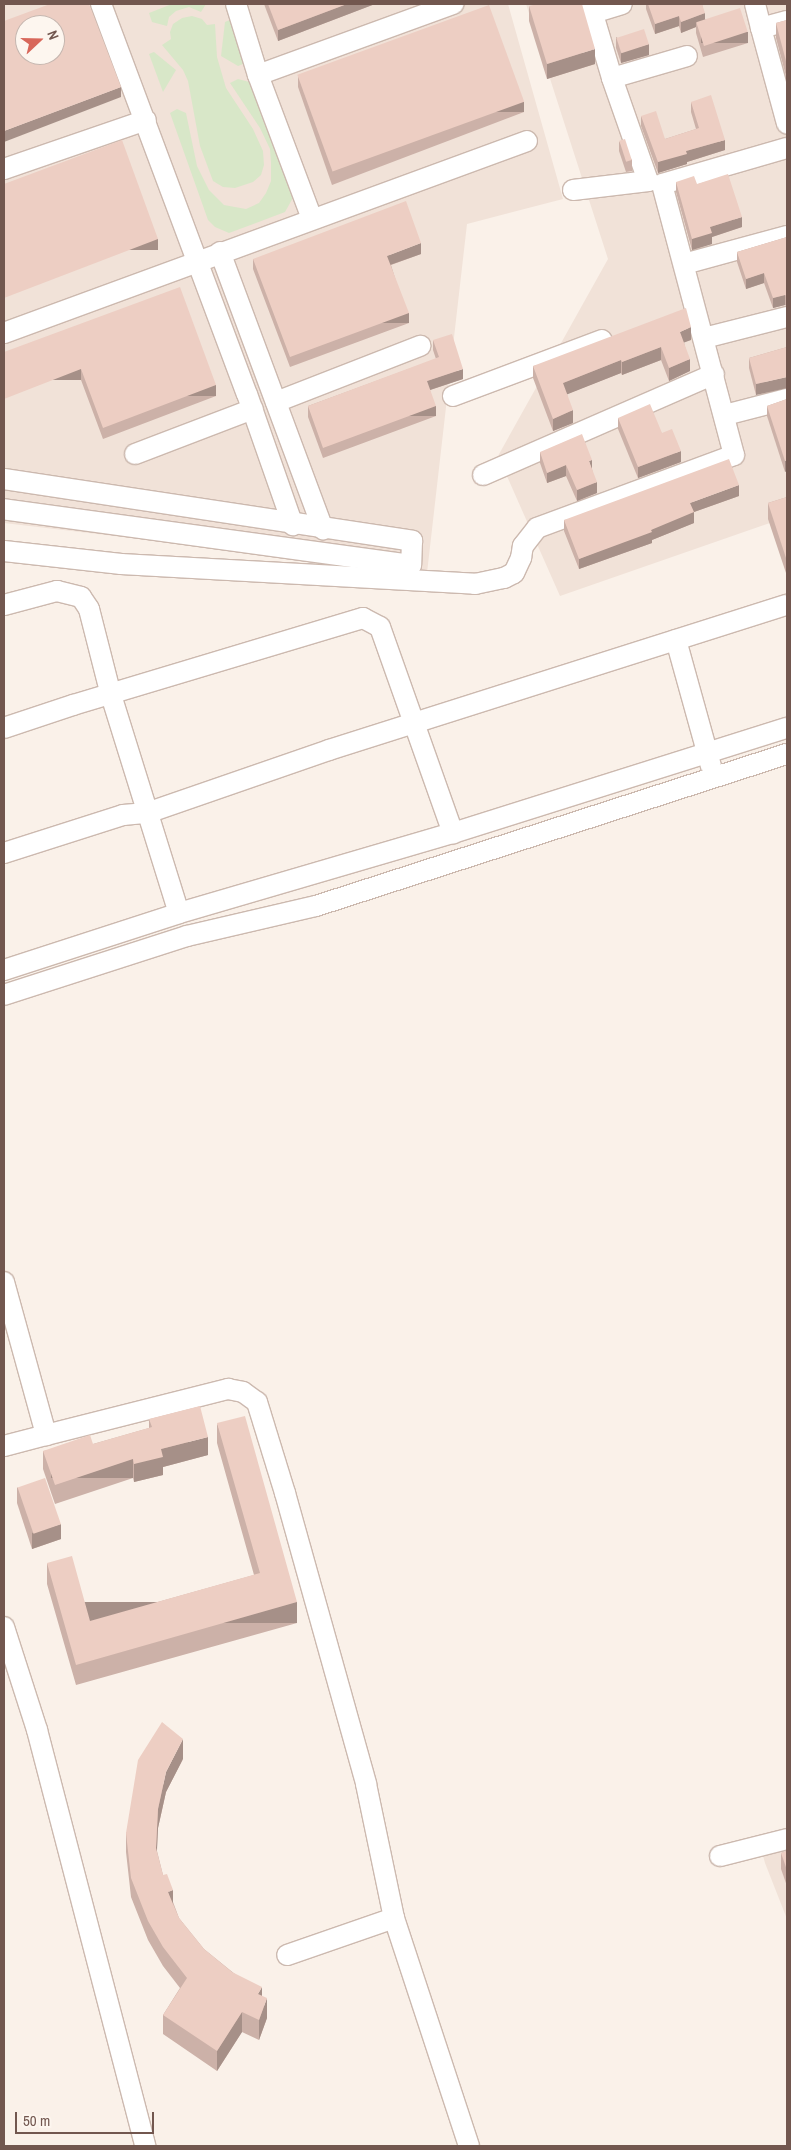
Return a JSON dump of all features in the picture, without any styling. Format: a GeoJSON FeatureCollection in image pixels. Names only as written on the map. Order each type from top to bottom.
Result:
{"type":"FeatureCollection","features":[{"type":"Feature","properties":{"kind":"street"},"geometry":{"type":"LineString","coordinates":[[101,4],[253,409],[293,524]]}},
{"type":"Feature","properties":{"kind":"street"},"geometry":{"type":"LineString","coordinates":[[236,4],[258,75],[312,219]]}},
{"type":"Feature","properties":{"kind":"street"},"geometry":{"type":"LineString","coordinates":[[258,75],[453,4]]}},
{"type":"Feature","properties":{"kind":"street"},"geometry":{"type":"LineString","coordinates":[[4,551],[121,564],[475,584],[504,578],[514,573],[521,558],[523,546],[537,528],[734,455],[684,264],[612,78],[591,8],[622,4]]}},
{"type":"Feature","properties":{"kind":"street"},"geometry":{"type":"LineString","coordinates":[[755,4],[787,124]]}},
{"type":"Feature","properties":{"kind":"street"},"geometry":{"type":"LineString","coordinates":[[762,28],[787,21]]}},
{"type":"Feature","properties":{"kind":"street"},"geometry":{"type":"LineString","coordinates":[[612,78],[688,56]]}},
{"type":"Feature","properties":{"kind":"street"},"geometry":{"type":"LineString","coordinates":[[4,169],[146,120]]}},
{"type":"Feature","properties":{"kind":"street"},"geometry":{"type":"LineString","coordinates":[[4,333],[197,260],[527,141]]}},
{"type":"Feature","properties":{"kind":"street"},"geometry":{"type":"LineString","coordinates":[[573,190],[654,183],[787,148]]}},
{"type":"Feature","properties":{"kind":"street"},"geometry":{"type":"LineString","coordinates":[[684,264],[787,236]]}},
{"type":"Feature","properties":{"kind":"street"},"geometry":{"type":"LineString","coordinates":[[220,252],[323,529]]}},
{"type":"Feature","properties":{"kind":"street"},"geometry":{"type":"LineString","coordinates":[[676,312],[695,304]]}},
{"type":"Feature","properties":{"kind":"street"},"geometry":{"type":"LineString","coordinates":[[704,338],[787,318]]}},
{"type":"Feature","properties":{"kind":"street"},"geometry":{"type":"LineString","coordinates":[[453,396],[620,332]]}},
{"type":"Feature","properties":{"kind":"street"},"geometry":{"type":"LineString","coordinates":[[276,402],[420,346]]}},
{"type":"Feature","properties":{"kind":"street"},"geometry":{"type":"LineString","coordinates":[[483,474],[714,374]]}},
{"type":"Feature","properties":{"kind":"street"},"geometry":{"type":"LineString","coordinates":[[724,415],[787,399]]}},
{"type":"Feature","properties":{"kind":"street"},"geometry":{"type":"LineString","coordinates":[[135,454],[253,409]]}},
{"type":"Feature","properties":{"kind":"street"},"geometry":{"type":"LineString","coordinates":[[4,479],[323,529],[412,541],[411,565],[4,508]]}},
{"type":"Feature","properties":{"kind":"street"},"geometry":{"type":"LineString","coordinates":[[4,605],[57,591],[81,596],[89,609],[111,695],[179,913]]}},
{"type":"Feature","properties":{"kind":"street"},"geometry":{"type":"LineString","coordinates":[[4,853],[123,816],[147,814],[413,723],[787,605]]}},
{"type":"Feature","properties":{"kind":"street"},"geometry":{"type":"LineString","coordinates":[[4,728],[363,618],[380,627],[453,833]]}},
{"type":"Feature","properties":{"kind":"street"},"geometry":{"type":"LineString","coordinates":[[676,640],[714,778]]}},
{"type":"Feature","properties":{"kind":"street"},"geometry":{"type":"LineString","coordinates":[[4,970],[179,913],[453,833],[787,728]]}},
{"type":"Feature","properties":{"kind":"street"},"geometry":{"type":"LineString","coordinates":[[4,995],[187,936],[316,906],[787,754]]}},
{"type":"Feature","properties":{"kind":"street"},"geometry":{"type":"LineString","coordinates":[[403,848],[412,875]]}},
{"type":"Feature","properties":{"kind":"street"},"geometry":{"type":"LineString","coordinates":[[4,1282],[46,1435]]}},
{"type":"Feature","properties":{"kind":"street"},"geometry":{"type":"LineString","coordinates":[[4,1446],[228,1389],[243,1392],[257,1402],[285,1493],[366,1784],[394,1918],[469,2146]]}},
{"type":"Feature","properties":{"kind":"street"},"geometry":{"type":"LineString","coordinates":[[4,1627],[37,1730],[145,2146]]}},
{"type":"Feature","properties":{"kind":"street"},"geometry":{"type":"LineString","coordinates":[[720,1856],[787,1840]]}},
{"type":"Feature","properties":{"kind":"street"},"geometry":{"type":"LineString","coordinates":[[287,1955],[394,1918]]}},
{"type":"Feature","properties":{"kind":"shaded area"},"geometry":{"type":"Polygon","coordinates":[[[4,4],[508,4],[563,199],[467,224],[427,573],[4,523],[4,4]]]}},
{"type":"Feature","properties":{"kind":"shaded area"},"geometry":{"type":"Polygon","coordinates":[[[526,4],[787,4],[787,517],[560,596],[498,456],[608,259],[526,4]]]}},
{"type":"Feature","properties":{"kind":"shaded area"},"geometry":{"type":"Polygon","coordinates":[[[787,1829],[787,1919],[765,1863],[758,1837],[787,1829]]]}},
{"type":"Feature","properties":{"kind":"green space"},"geometry":{"type":"Polygon","coordinates":[[[172,4],[206,4],[201,12],[189,7],[176,11],[169,17],[167,26],[152,22],[149,13],[172,4]]]}},
{"type":"Feature","properties":{"kind":"green space"},"geometry":{"type":"Polygon","coordinates":[[[192,16],[202,19],[207,25],[215,24],[217,57],[226,88],[253,129],[263,151],[264,165],[261,175],[253,182],[235,188],[223,187],[213,181],[200,146],[188,81],[183,70],[162,45],[171,39],[170,32],[173,24],[182,18],[192,16]]]}},
{"type":"Feature","properties":{"kind":"green space"},"geometry":{"type":"Polygon","coordinates":[[[232,19],[248,62],[238,66],[221,56],[225,22],[232,19]]]}},
{"type":"Feature","properties":{"kind":"green space"},"geometry":{"type":"Polygon","coordinates":[[[154,52],[176,70],[163,92],[149,54],[154,52]]]}},
{"type":"Feature","properties":{"kind":"green space"},"geometry":{"type":"Polygon","coordinates":[[[238,79],[257,84],[294,196],[285,212],[229,233],[215,227],[208,220],[170,113],[177,109],[186,113],[197,166],[209,190],[224,205],[246,209],[259,203],[271,181],[270,149],[260,128],[230,83],[238,79]]]}},
{"type":"Feature","properties":{"kind":"building"},"geometry":{"type":"Polygon","coordinates":[[[50,4],[89,4],[121,87],[4,131],[4,21],[15,17],[15,65],[65,65],[65,15],[20,15],[50,4]]]}},
{"type":"Feature","properties":{"kind":"building"},"geometry":{"type":"Polygon","coordinates":[[[268,4],[347,4],[278,30],[268,4]]]}},
{"type":"Feature","properties":{"kind":"building"},"geometry":{"type":"Polygon","coordinates":[[[537,4],[582,4],[595,49],[547,64],[529,6],[537,4]]]}},
{"type":"Feature","properties":{"kind":"building"},"geometry":{"type":"Polygon","coordinates":[[[648,4],[702,4],[705,13],[681,22],[679,16],[655,24],[648,4]]]}},
{"type":"Feature","properties":{"kind":"building"},"geometry":{"type":"Polygon","coordinates":[[[489,5],[524,102],[333,172],[297,75],[489,5]]]}},
{"type":"Feature","properties":{"kind":"building"},"geometry":{"type":"Polygon","coordinates":[[[740,8],[748,32],[704,46],[696,22],[740,8]]]}},
{"type":"Feature","properties":{"kind":"building"},"geometry":{"type":"Polygon","coordinates":[[[787,20],[787,65],[776,23],[787,20]]]}},
{"type":"Feature","properties":{"kind":"building"},"geometry":{"type":"Polygon","coordinates":[[[644,29],[649,44],[621,53],[616,38],[644,29]]]}},
{"type":"Feature","properties":{"kind":"building"},"geometry":{"type":"Polygon","coordinates":[[[711,95],[725,140],[686,151],[687,154],[658,162],[641,116],[656,111],[665,139],[699,128],[691,102],[711,95]]]}},
{"type":"Feature","properties":{"kind":"building"},"geometry":{"type":"Polygon","coordinates":[[[625,139],[632,160],[626,162],[619,141],[625,139]]]}},
{"type":"Feature","properties":{"kind":"building"},"geometry":{"type":"Polygon","coordinates":[[[122,140],[158,239],[4,298],[4,184],[122,140]]]}},
{"type":"Feature","properties":{"kind":"building"},"geometry":{"type":"Polygon","coordinates":[[[728,174],[742,217],[710,227],[712,233],[692,239],[676,182],[694,176],[697,184],[728,174]]]}},
{"type":"Feature","properties":{"kind":"building"},"geometry":{"type":"Polygon","coordinates":[[[406,201],[421,243],[387,256],[409,313],[290,357],[253,259],[406,201]]]}},
{"type":"Feature","properties":{"kind":"building"},"geometry":{"type":"Polygon","coordinates":[[[787,237],[787,296],[773,298],[764,273],[746,279],[737,252],[787,237]]]}},
{"type":"Feature","properties":{"kind":"building"},"geometry":{"type":"Polygon","coordinates":[[[180,287],[216,385],[103,428],[81,369],[4,399],[4,352],[180,287]]]}},
{"type":"Feature","properties":{"kind":"building"},"geometry":{"type":"Polygon","coordinates":[[[686,308],[691,327],[680,332],[690,359],[669,368],[661,347],[622,362],[621,360],[563,383],[573,410],[553,419],[533,366],[686,308]]]}},
{"type":"Feature","properties":{"kind":"building"},"geometry":{"type":"Polygon","coordinates":[[[452,334],[463,369],[427,381],[436,406],[323,448],[308,406],[439,357],[433,340],[452,334]]]}},
{"type":"Feature","properties":{"kind":"building"},"geometry":{"type":"Polygon","coordinates":[[[787,347],[787,377],[756,384],[749,358],[787,347]]]}},
{"type":"Feature","properties":{"kind":"building"},"geometry":{"type":"Polygon","coordinates":[[[787,399],[787,460],[785,461],[767,406],[787,399]]]}},
{"type":"Feature","properties":{"kind":"building"},"geometry":{"type":"Polygon","coordinates":[[[650,404],[662,433],[672,429],[681,451],[638,467],[618,418],[650,404]]]}},
{"type":"Feature","properties":{"kind":"building"},"geometry":{"type":"Polygon","coordinates":[[[582,434],[592,460],[589,461],[597,482],[577,490],[566,465],[547,473],[540,452],[582,434]]]}},
{"type":"Feature","properties":{"kind":"building"},"geometry":{"type":"Polygon","coordinates":[[[729,459],[739,485],[690,503],[694,512],[651,530],[652,532],[579,559],[564,520],[729,459]]]}},
{"type":"Feature","properties":{"kind":"building"},"geometry":{"type":"Polygon","coordinates":[[[787,497],[787,561],[768,503],[787,497]]]}},
{"type":"Feature","properties":{"kind":"building"},"geometry":{"type":"Polygon","coordinates":[[[200,1406],[208,1437],[161,1449],[163,1457],[134,1464],[133,1459],[55,1485],[43,1451],[90,1435],[93,1444],[152,1427],[149,1419],[200,1406]]]}},
{"type":"Feature","properties":{"kind":"building"},"geometry":{"type":"Polygon","coordinates":[[[245,1416],[297,1602],[76,1665],[47,1563],[72,1556],[90,1621],[260,1573],[217,1423],[245,1416]]]}},
{"type":"Feature","properties":{"kind":"building"},"geometry":{"type":"Polygon","coordinates":[[[45,1478],[61,1524],[34,1534],[18,1487],[45,1478]]]}},
{"type":"Feature","properties":{"kind":"building"},"geometry":{"type":"Polygon","coordinates":[[[162,1722],[183,1739],[166,1772],[158,1809],[156,1848],[163,1875],[167,1874],[173,1890],[168,1892],[179,1918],[204,1949],[232,1972],[262,1987],[258,1994],[267,1998],[259,2020],[242,2012],[217,2051],[163,2015],[187,1978],[163,1947],[148,1921],[131,1878],[126,1833],[138,1760],[162,1722]]]}},
{"type":"Feature","properties":{"kind":"building"},"geometry":{"type":"Polygon","coordinates":[[[787,1851],[787,1870],[781,1853],[787,1851]]]}}]}
